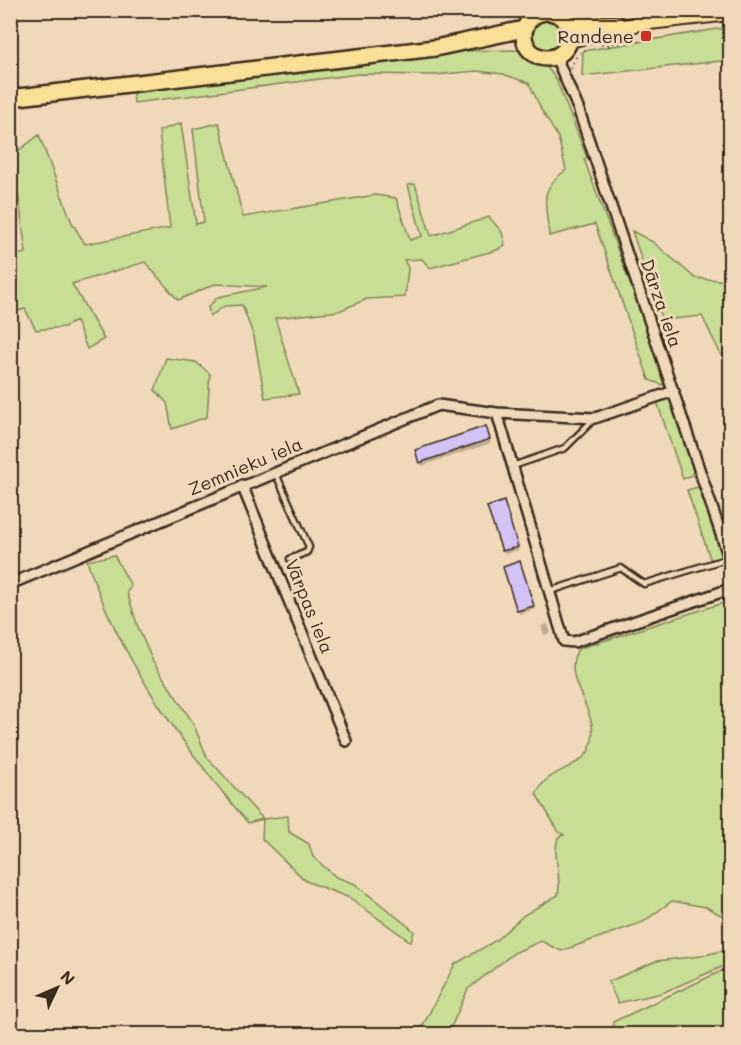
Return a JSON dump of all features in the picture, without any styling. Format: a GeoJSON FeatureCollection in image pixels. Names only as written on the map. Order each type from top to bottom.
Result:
{"type":"FeatureCollection","features":[{"type":"Feature","properties":{"kind":"highway"},"geometry":{"type":"LineString","coordinates":[[10,98],[435,48],[443,50],[528,25],[546,11],[559,14],[568,24],[570,40],[567,47],[556,57],[542,58],[535,55],[528,25]]}},
{"type":"Feature","properties":{"kind":"main road"},"geometry":{"type":"LineString","coordinates":[[570,40],[730,13]]}},
{"type":"Feature","properties":{"kind":"main road"},"geometry":{"type":"LineString","coordinates":[[568,24],[639,30]]}},
{"type":"Feature","properties":{"kind":"street","name":"Dārza iela"},"geometry":{"type":"LineString","coordinates":[[556,57],[568,83],[730,560]]}},
{"type":"Feature","properties":{"kind":"street"},"geometry":{"type":"LineString","coordinates":[[595,418],[674,391]]}},
{"type":"Feature","properties":{"kind":"street","name":"Zemnieku iela"},"geometry":{"type":"LineString","coordinates":[[10,584],[275,471],[438,405],[497,413],[595,418]]}},
{"type":"Feature","properties":{"kind":"street"},"geometry":{"type":"LineString","coordinates":[[497,413],[564,641],[574,642],[730,589]]}},
{"type":"Feature","properties":{"kind":"street","name":"Vārpas iela"},"geometry":{"type":"LineString","coordinates":[[242,485],[346,741]]}},
{"type":"Feature","properties":{"kind":"lane"},"geometry":{"type":"LineString","coordinates":[[513,466],[565,448],[575,441],[595,418]]}},
{"type":"Feature","properties":{"kind":"lane"},"geometry":{"type":"LineString","coordinates":[[275,471],[309,547],[307,552],[290,559]]}},
{"type":"Feature","properties":{"kind":"lane"},"geometry":{"type":"LineString","coordinates":[[550,591],[621,568],[644,584],[730,560]]}},
{"type":"Feature","properties":{"kind":"path"},"geometry":{"type":"LineString","coordinates":[[600,46],[638,41],[639,30]]}},
{"type":"Feature","properties":{"kind":"path"},"geometry":{"type":"LineString","coordinates":[[609,44],[609,51]]}},
{"type":"Feature","properties":{"kind":"path"},"geometry":{"type":"LineString","coordinates":[[568,83],[575,58],[590,47]]}},
{"type":"Feature","properties":{"kind":"green space"},"geometry":{"type":"Polygon","coordinates":[[[548,19],[559,24],[564,35],[559,46],[548,51],[537,46],[532,35],[537,24],[548,19]]]}},
{"type":"Feature","properties":{"kind":"green space"},"geometry":{"type":"Polygon","coordinates":[[[730,27],[730,60],[582,76],[583,51],[730,27]]]}},
{"type":"Feature","properties":{"kind":"green space"},"geometry":{"type":"Polygon","coordinates":[[[518,50],[547,67],[556,79],[587,157],[584,159],[665,378],[663,385],[649,380],[595,224],[549,236],[547,192],[550,185],[566,170],[558,137],[529,83],[503,74],[476,71],[435,75],[358,74],[134,103],[133,93],[159,87],[233,80],[457,51],[518,50]]]}},
{"type":"Feature","properties":{"kind":"green space"},"geometry":{"type":"Polygon","coordinates":[[[181,123],[196,224],[204,222],[193,129],[219,123],[243,217],[375,195],[396,198],[410,240],[422,236],[408,185],[415,184],[431,236],[489,217],[502,232],[505,245],[497,250],[430,268],[422,259],[404,260],[408,268],[405,297],[367,299],[339,311],[275,318],[299,394],[265,398],[254,337],[242,305],[225,306],[210,316],[208,307],[218,297],[267,287],[215,284],[178,300],[145,262],[72,284],[104,339],[87,349],[76,321],[64,327],[36,330],[25,309],[11,313],[11,256],[26,253],[13,155],[39,135],[72,223],[85,244],[170,228],[159,131],[181,123]]]}},
{"type":"Feature","properties":{"kind":"green space"},"geometry":{"type":"Polygon","coordinates":[[[632,231],[653,242],[695,278],[730,281],[730,354],[721,355],[702,316],[662,320],[632,231]]]}},
{"type":"Feature","properties":{"kind":"green space"},"geometry":{"type":"Polygon","coordinates":[[[166,358],[196,362],[210,374],[207,417],[172,429],[167,403],[155,390],[166,358]]]}},
{"type":"Feature","properties":{"kind":"green space"},"geometry":{"type":"Polygon","coordinates":[[[671,396],[693,469],[692,475],[683,479],[657,402],[671,396]]]}},
{"type":"Feature","properties":{"kind":"green space"},"geometry":{"type":"Polygon","coordinates":[[[698,487],[703,492],[724,557],[711,561],[687,490],[698,487]]]}},
{"type":"Feature","properties":{"kind":"green space"},"geometry":{"type":"Polygon","coordinates":[[[114,555],[131,586],[127,592],[138,627],[153,662],[192,721],[207,757],[263,819],[248,823],[177,732],[135,666],[101,597],[87,561],[114,555]]]}},
{"type":"Feature","properties":{"kind":"green space"},"geometry":{"type":"Polygon","coordinates":[[[729,601],[730,920],[706,907],[672,901],[643,922],[561,951],[541,941],[514,953],[468,989],[448,1034],[404,1034],[422,1027],[455,964],[495,941],[524,915],[558,895],[556,845],[558,837],[564,835],[559,832],[536,794],[544,782],[581,760],[589,750],[593,736],[592,723],[574,674],[573,662],[578,649],[729,601]]]}},
{"type":"Feature","properties":{"kind":"green space"},"geometry":{"type":"Polygon","coordinates":[[[288,816],[289,832],[309,844],[313,857],[336,877],[355,884],[414,931],[411,942],[350,898],[306,881],[262,839],[263,819],[288,816]]]}},
{"type":"Feature","properties":{"kind":"green space"},"geometry":{"type":"Polygon","coordinates":[[[729,949],[730,962],[726,965],[662,993],[618,1003],[608,982],[656,961],[701,956],[729,949]]]}},
{"type":"Feature","properties":{"kind":"green space"},"geometry":{"type":"Polygon","coordinates":[[[730,967],[730,1034],[614,1034],[613,1022],[730,967]]]}},
{"type":"Feature","properties":{"kind":"building"},"geometry":{"type":"Polygon","coordinates":[[[486,426],[490,439],[419,463],[415,450],[486,426]]]}},
{"type":"Feature","properties":{"kind":"building"},"geometry":{"type":"Polygon","coordinates":[[[504,501],[518,547],[502,551],[487,507],[504,501]]]}},
{"type":"Feature","properties":{"kind":"building"},"geometry":{"type":"Polygon","coordinates":[[[520,561],[534,606],[517,611],[503,567],[520,561]]]}},
{"type":"Feature","properties":{"kind":"place","name":"Randene"},"geometry":{"type":"Point","coordinates":[646,36]}}]}
